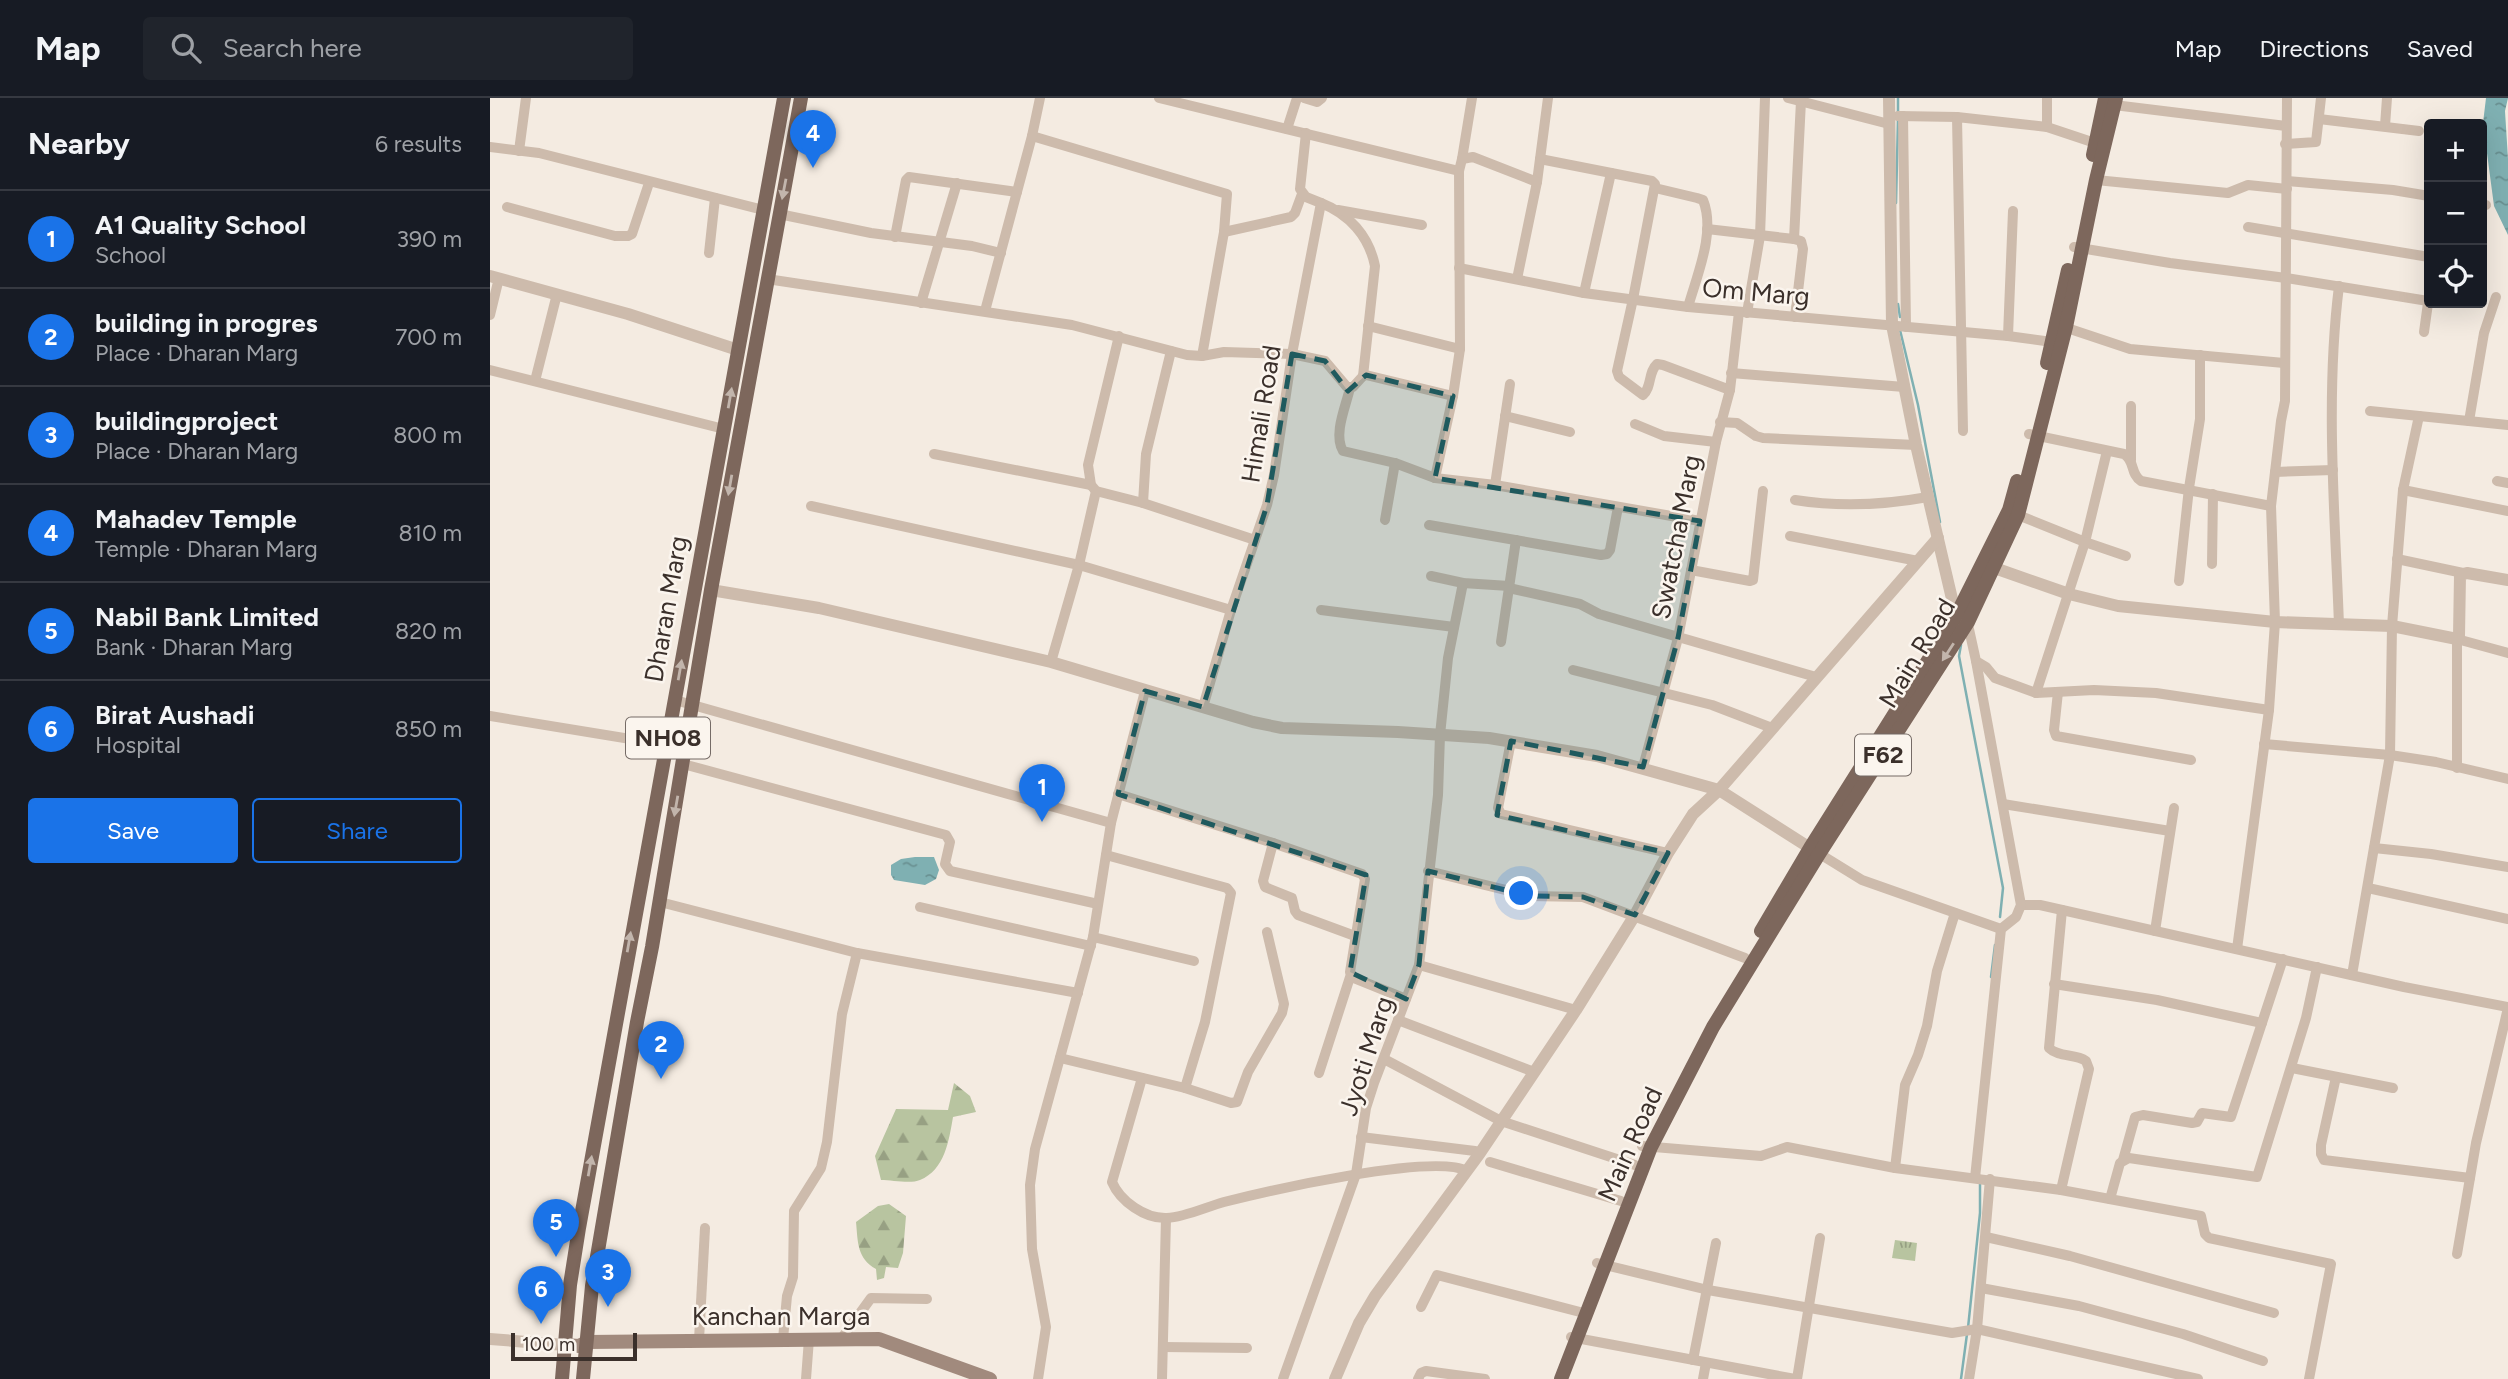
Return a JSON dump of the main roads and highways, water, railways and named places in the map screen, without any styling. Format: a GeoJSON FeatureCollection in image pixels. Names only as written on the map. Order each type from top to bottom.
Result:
{"type":"FeatureCollection","features":[{"type":"Feature","properties":{"kind":"main road","name":"Dharan Marg"},"geometry":{"type":"LineString","coordinates":[[562,1379],[570,1285],[579,1228],[784,98]]}},
{"type":"Feature","properties":{"kind":"main road","name":"Dharan Marg"},"geometry":{"type":"LineString","coordinates":[[583,1379],[592,1286],[660,902],[711,590],[801,98]]}},
{"type":"Feature","properties":{"kind":"main road","name":"Main Road"},"geometry":{"type":"LineString","coordinates":[[2078,248],[2095,143],[2112,100]]}},
{"type":"Feature","properties":{"kind":"main road","name":"Main Road"},"geometry":{"type":"LineString","coordinates":[[1561,1379],[1580,1312],[1685,1061],[1745,958],[1962,619],[1987,565],[2009,510],[2033,435],[2096,180],[2112,100]]}},
{"type":"Feature","properties":{"kind":"main road","name":"Main Road"},"geometry":{"type":"LineString","coordinates":[[1962,619],[1963,601],[2018,515],[2052,342],[2061,326]]}},
{"type":"Feature","properties":{"kind":"main road","name":"Main Road"},"geometry":{"type":"LineString","coordinates":[[1555,1379],[1573,1338],[1635,1165],[1815,851]]}},
{"type":"Feature","properties":{"kind":"main road","name":"Kanchan Marga"},"geometry":{"type":"LineString","coordinates":[[565,1345],[579,1346],[587,1342],[879,1339],[990,1379]]}},
{"type":"Feature","properties":{"kind":"water"},"geometry":{"type":"Polygon","coordinates":[[[2486,98],[2508,98],[2505,111],[2508,235],[2494,206],[2487,153],[2487,119],[2483,119],[2486,98]]]}},
{"type":"Feature","properties":{"kind":"water"},"geometry":{"type":"Polygon","coordinates":[[[934,857],[939,870],[936,879],[925,885],[894,880],[891,865],[901,859],[934,857]]]}},
{"type":"Feature","properties":{"kind":"waterway"},"geometry":{"type":"LineString","coordinates":[[1898,98],[1898,112]]}},
{"type":"Feature","properties":{"kind":"waterway"},"geometry":{"type":"LineString","coordinates":[[1896,203],[1898,119]]}},
{"type":"Feature","properties":{"kind":"waterway"},"geometry":{"type":"LineString","coordinates":[[1898,304],[1900,317]]}},
{"type":"Feature","properties":{"kind":"waterway"},"geometry":{"type":"LineString","coordinates":[[1900,330],[1918,405],[1940,522]]}},
{"type":"Feature","properties":{"kind":"waterway"},"geometry":{"type":"LineString","coordinates":[[1961,645],[1959,656],[2003,888],[2000,917]]}},
{"type":"Feature","properties":{"kind":"waterway"},"geometry":{"type":"LineString","coordinates":[[1991,977],[1995,945]]}},
{"type":"Feature","properties":{"kind":"waterway"},"geometry":{"type":"LineString","coordinates":[[1968,1328],[1980,1213],[1980,1181]]}},
{"type":"Feature","properties":{"kind":"waterway"},"geometry":{"type":"LineString","coordinates":[[1961,1379],[1967,1334]]}},
{"type":"Feature","properties":{"kind":"place","name":"Mahadev Temple"},"geometry":{"type":"Point","coordinates":[813,168]}},
{"type":"Feature","properties":{"kind":"place","name":"A1 Quality School"},"geometry":{"type":"Point","coordinates":[1042,822]}},
{"type":"Feature","properties":{"kind":"place","name":"building in progres"},"geometry":{"type":"Point","coordinates":[661,1079]}},
{"type":"Feature","properties":{"kind":"place","name":"Nabil Bank Limited"},"geometry":{"type":"Point","coordinates":[556,1257]}},
{"type":"Feature","properties":{"kind":"place","name":"buildingproject"},"geometry":{"type":"Point","coordinates":[608,1307]}},
{"type":"Feature","properties":{"kind":"place","name":"Birat Aushadi"},"geometry":{"type":"Point","coordinates":[541,1324]}}]}
